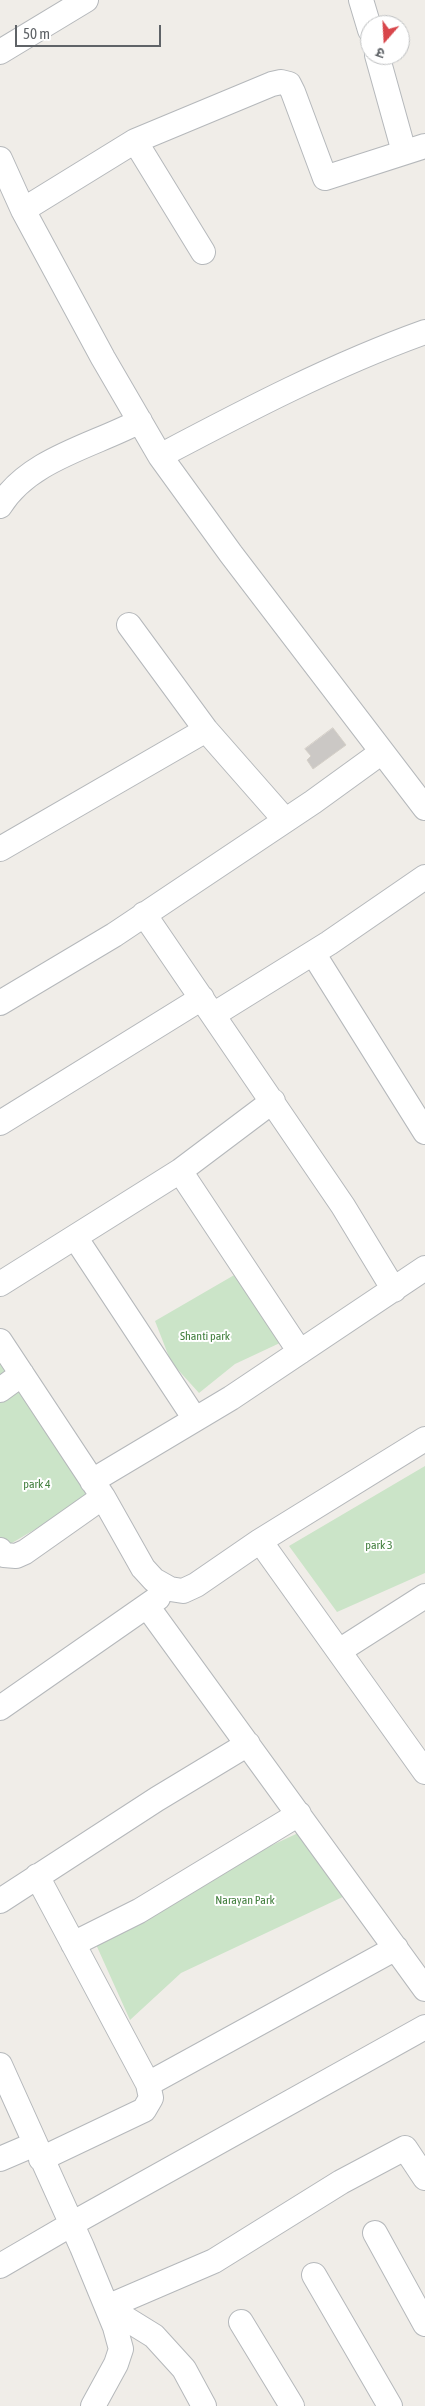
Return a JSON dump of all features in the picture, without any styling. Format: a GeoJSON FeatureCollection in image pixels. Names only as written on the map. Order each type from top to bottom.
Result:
{"type":"FeatureCollection","features":[{"type":"Feature","properties":{"kind":"street"},"geometry":{"type":"LineString","coordinates":[[0,52],[86,0]]}},
{"type":"Feature","properties":{"kind":"street"},"geometry":{"type":"LineString","coordinates":[[362,0],[366,15]]}},
{"type":"Feature","properties":{"kind":"street"},"geometry":{"type":"LineString","coordinates":[[23,210],[135,141],[272,84],[282,82],[289,84],[293,92],[325,178],[415,149],[381,65]]}},
{"type":"Feature","properties":{"kind":"street"},"geometry":{"type":"LineString","coordinates":[[135,141],[203,252]]}},
{"type":"Feature","properties":{"kind":"street"},"geometry":{"type":"LineString","coordinates":[[0,159],[6,189],[23,210],[103,358],[160,456],[231,554],[425,808]]}},
{"type":"Feature","properties":{"kind":"street"},"geometry":{"type":"LineString","coordinates":[[160,456],[293,387],[366,353],[425,332]]}},
{"type":"Feature","properties":{"kind":"street"},"geometry":{"type":"LineString","coordinates":[[0,506],[7,496],[43,464],[110,437],[140,421]]}},
{"type":"Feature","properties":{"kind":"street"},"geometry":{"type":"LineString","coordinates":[[128,625],[206,730],[285,820]]}},
{"type":"Feature","properties":{"kind":"street"},"geometry":{"type":"LineString","coordinates":[[0,848],[206,730]]}},
{"type":"Feature","properties":{"kind":"street"},"geometry":{"type":"LineString","coordinates":[[0,1003],[114,935],[382,752]]}},
{"type":"Feature","properties":{"kind":"street"},"geometry":{"type":"LineString","coordinates":[[0,1123],[208,1006],[313,953],[425,877]]}},
{"type":"Feature","properties":{"kind":"street"},"geometry":{"type":"LineString","coordinates":[[144,914],[343,1206],[394,1290]]}},
{"type":"Feature","properties":{"kind":"street"},"geometry":{"type":"LineString","coordinates":[[313,953],[425,1132]]}},
{"type":"Feature","properties":{"kind":"street"},"geometry":{"type":"LineString","coordinates":[[0,1284],[180,1170],[273,1102]]}},
{"type":"Feature","properties":{"kind":"street"},"geometry":{"type":"LineString","coordinates":[[180,1170],[300,1352]]}},
{"type":"Feature","properties":{"kind":"street"},"geometry":{"type":"LineString","coordinates":[[75,1237],[195,1419]]}},
{"type":"Feature","properties":{"kind":"street"},"geometry":{"type":"LineString","coordinates":[[0,1550],[4,1555],[16,1556],[25,1552],[98,1489],[195,1419],[300,1352],[425,1268]]}},
{"type":"Feature","properties":{"kind":"street"},"geometry":{"type":"LineString","coordinates":[[0,1341],[98,1489],[143,1568],[154,1580],[170,1590],[183,1591],[196,1585],[260,1541],[425,1439]]}},
{"type":"Feature","properties":{"kind":"street"},"geometry":{"type":"LineString","coordinates":[[0,1390],[22,1374]]}},
{"type":"Feature","properties":{"kind":"street"},"geometry":{"type":"LineString","coordinates":[[260,1541],[425,1772]]}},
{"type":"Feature","properties":{"kind":"street"},"geometry":{"type":"LineString","coordinates":[[0,1708],[170,1590]]}},
{"type":"Feature","properties":{"kind":"street"},"geometry":{"type":"LineString","coordinates":[[339,1651],[425,1596]]}},
{"type":"Feature","properties":{"kind":"street"},"geometry":{"type":"LineString","coordinates":[[147,1606],[425,1988]]}},
{"type":"Feature","properties":{"kind":"street"},"geometry":{"type":"LineString","coordinates":[[0,1901],[248,1744]]}},
{"type":"Feature","properties":{"kind":"street"},"geometry":{"type":"LineString","coordinates":[[73,1944],[139,1911],[299,1814]]}},
{"type":"Feature","properties":{"kind":"street"},"geometry":{"type":"LineString","coordinates":[[0,2159],[38,2151],[144,2110],[152,2098],[148,2084],[38,1876]]}},
{"type":"Feature","properties":{"kind":"street"},"geometry":{"type":"LineString","coordinates":[[148,2084],[396,1948]]}},
{"type":"Feature","properties":{"kind":"street"},"geometry":{"type":"LineString","coordinates":[[0,2266],[425,2026]]}},
{"type":"Feature","properties":{"kind":"street"},"geometry":{"type":"LineString","coordinates":[[2,2073],[72,2225],[107,2307],[120,2349],[116,2364],[93,2406]]}},
{"type":"Feature","properties":{"kind":"street"},"geometry":{"type":"LineString","coordinates":[[107,2307],[214,2261],[341,2182],[405,2148],[425,2178]]}},
{"type":"Feature","properties":{"kind":"street"},"geometry":{"type":"LineString","coordinates":[[375,2233],[425,2324]]}},
{"type":"Feature","properties":{"kind":"street"},"geometry":{"type":"LineString","coordinates":[[314,2275],[390,2406]]}},
{"type":"Feature","properties":{"kind":"street"},"geometry":{"type":"LineString","coordinates":[[107,2307],[154,2336],[184,2369],[204,2406]]}},
{"type":"Feature","properties":{"kind":"street"},"geometry":{"type":"LineString","coordinates":[[241,2322],[292,2406]]}},
{"type":"Feature","properties":{"kind":"street"},"geometry":{"type":"LineString","coordinates":[[105,2385],[116,2406]]}},
{"type":"Feature","properties":{"kind":"green space","name":"Shanti park"},"geometry":{"type":"Polygon","coordinates":[[[236,1274],[282,1342],[235,1364],[199,1393],[171,1362],[155,1321],[236,1274]]]}},
{"type":"Feature","properties":{"kind":"green space","name":"park 4"},"geometry":{"type":"Polygon","coordinates":[[[0,1358],[90,1497],[5,1547],[0,1540],[0,1358]]]}},
{"type":"Feature","properties":{"kind":"green space","name":"park 3"},"geometry":{"type":"Polygon","coordinates":[[[425,1466],[425,1573],[337,1612],[289,1546],[425,1466]]]}},
{"type":"Feature","properties":{"kind":"green space","name":"Narayan Park"},"geometry":{"type":"Polygon","coordinates":[[[309,1828],[349,1894],[181,1973],[130,2020],[94,1940],[210,1874],[309,1828]]]}},
{"type":"Feature","properties":{"kind":"building"},"geometry":{"type":"Polygon","coordinates":[[[333,728],[346,745],[313,769],[307,760],[311,756],[305,749],[333,728]]]}}]}
